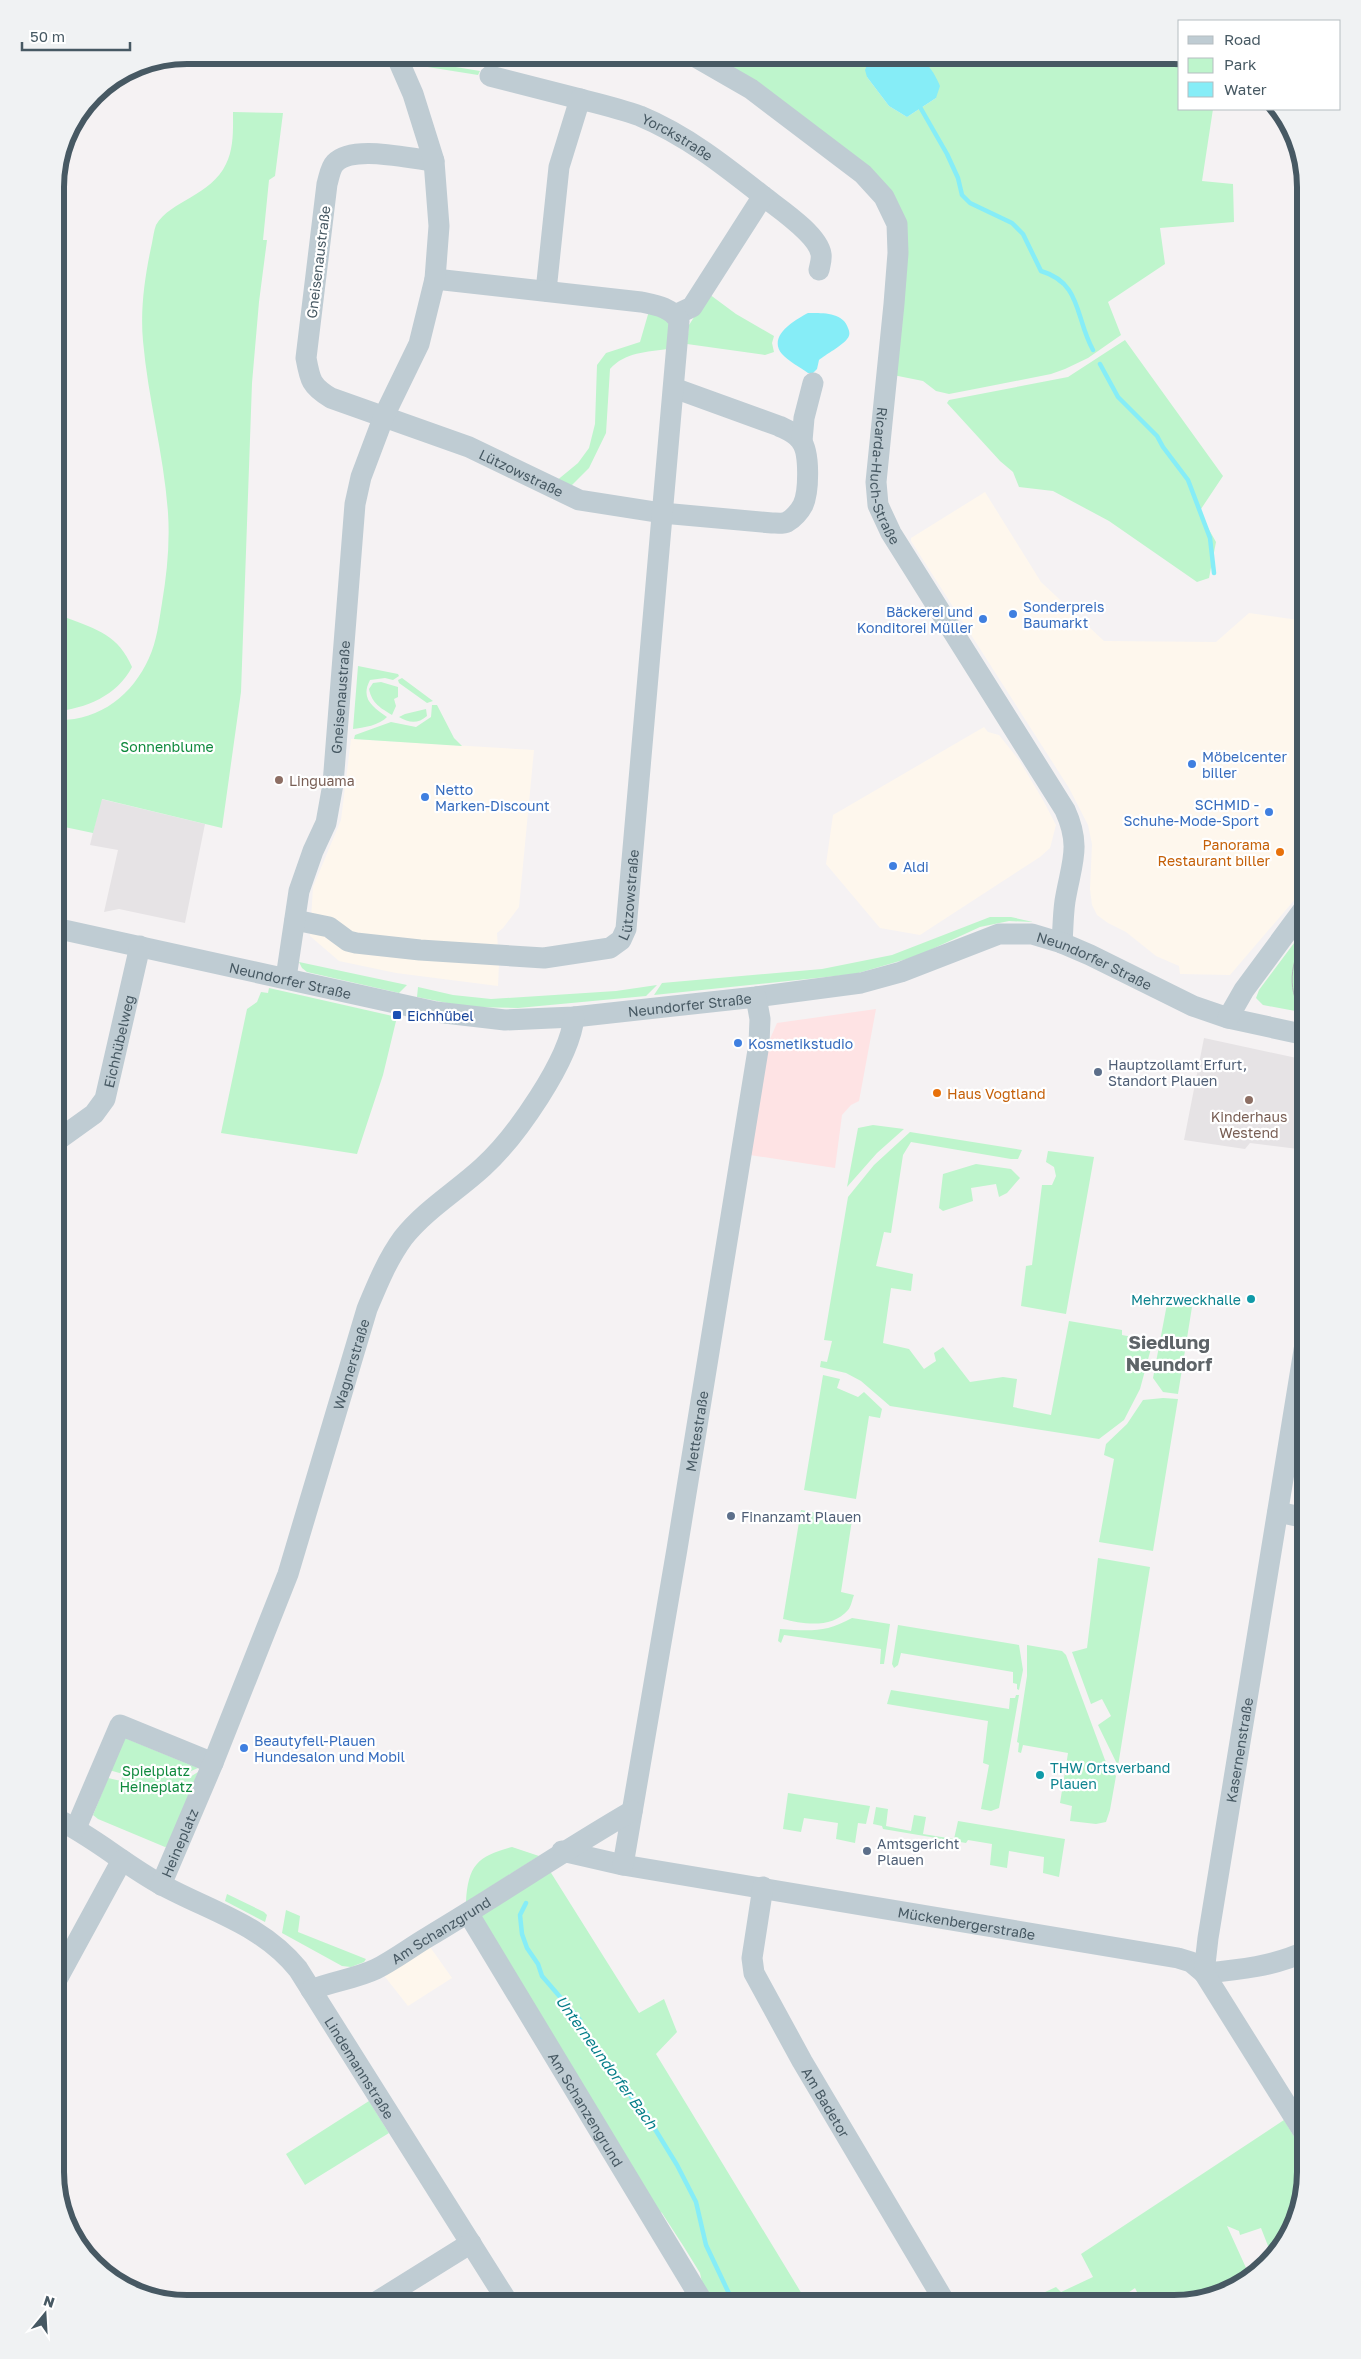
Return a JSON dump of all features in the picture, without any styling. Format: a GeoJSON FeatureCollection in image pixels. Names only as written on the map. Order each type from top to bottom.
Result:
{"type":"FeatureCollection","features":[{"type":"Feature","properties":{"kind":"street","name":"Gneisenaustraße"},"geometry":{"type":"LineString","coordinates":[[286,978],[299,891],[313,851],[326,823],[333,784],[355,504],[361,477],[384,416],[419,344],[435,279],[439,226],[434,161],[413,94],[400,64]]}},
{"type":"Feature","properties":{"kind":"street","name":"Ricarda-Huch-Straße"},"geometry":{"type":"LineString","coordinates":[[708,64],[751,88],[863,174],[884,197],[897,224],[898,253],[894,304],[876,482],[878,505],[891,533],[1065,810],[1074,829],[1075,851],[1066,899],[1062,943]]}},
{"type":"Feature","properties":{"kind":"street","name":"Yorckstraße"},"geometry":{"type":"LineString","coordinates":[[490,76],[640,116],[673,132],[720,161],[797,222],[821,253],[819,270]]}},
{"type":"Feature","properties":{"kind":"street"},"geometry":{"type":"LineString","coordinates":[[546,291],[559,167],[580,99]]}},
{"type":"Feature","properties":{"kind":"street","name":"Gneisenaustraße"},"geometry":{"type":"LineString","coordinates":[[384,416],[331,398],[316,389],[310,378],[306,358],[328,184],[333,164],[343,156],[358,152],[434,161]]}},
{"type":"Feature","properties":{"kind":"street"},"geometry":{"type":"LineString","coordinates":[[435,279],[641,302],[656,305],[677,318],[692,307],[763,196]]}},
{"type":"Feature","properties":{"kind":"street","name":"Lützowstraße"},"geometry":{"type":"LineString","coordinates":[[295,920],[329,927],[348,941],[356,943],[420,950],[544,958],[610,948],[621,940],[626,929],[674,388],[677,318]]}},
{"type":"Feature","properties":{"kind":"street","name":"Lützowstraße"},"geometry":{"type":"LineString","coordinates":[[384,416],[469,447],[579,500],[662,513],[786,522],[796,514],[803,504],[807,481],[807,450],[802,441],[804,418],[813,383]]}},
{"type":"Feature","properties":{"kind":"street"},"geometry":{"type":"LineString","coordinates":[[674,388],[779,426],[793,433],[802,441]]}},
{"type":"Feature","properties":{"kind":"street"},"geometry":{"type":"LineString","coordinates":[[1228,1018],[1244,990],[1297,918]]}},
{"type":"Feature","properties":{"kind":"street","name":"Neundorfer Straße"},"geometry":{"type":"LineString","coordinates":[[64,930],[436,1012],[484,1019],[574,1017],[756,997],[861,983],[901,972],[1000,934],[1032,934],[1062,943],[1193,1006],[1228,1018],[1297,1032]]}},
{"type":"Feature","properties":{"kind":"street","name":"Eichhübelweg"},"geometry":{"type":"LineString","coordinates":[[64,1136],[94,1114],[105,1099],[140,946]]}},
{"type":"Feature","properties":{"kind":"street","name":"Mettestraße"},"geometry":{"type":"LineString","coordinates":[[623,1864],[677,1549],[759,1044],[760,1019],[756,997]]}},
{"type":"Feature","properties":{"kind":"street","name":"Wagnerstraße"},"geometry":{"type":"LineString","coordinates":[[213,1763],[288,1574],[367,1309],[376,1286],[404,1238],[423,1216],[484,1166],[535,1102],[555,1069],[572,1031],[574,1017]]}},
{"type":"Feature","properties":{"kind":"street","name":"Kasernenstraße"},"geometry":{"type":"LineString","coordinates":[[1204,1973],[1208,1938],[1297,1394]]}},
{"type":"Feature","properties":{"kind":"street"},"geometry":{"type":"LineString","coordinates":[[1278,1512],[1297,1516]]}},
{"type":"Feature","properties":{"kind":"street"},"geometry":{"type":"LineString","coordinates":[[76,1828],[120,1725],[213,1763]]}},
{"type":"Feature","properties":{"kind":"street","name":"Heineplatz"},"geometry":{"type":"LineString","coordinates":[[64,1822],[76,1828],[161,1885],[213,1763]]}},
{"type":"Feature","properties":{"kind":"street","name":"Am Schanzgrund"},"geometry":{"type":"LineString","coordinates":[[311,1990],[328,1983],[357,1977],[378,1968],[468,1913],[562,1851],[632,1811]]}},
{"type":"Feature","properties":{"kind":"street"},"geometry":{"type":"LineString","coordinates":[[562,1851],[623,1864]]}},
{"type":"Feature","properties":{"kind":"street"},"geometry":{"type":"LineString","coordinates":[[64,1966],[122,1860]]}},
{"type":"Feature","properties":{"kind":"street","name":"Mückenbergerstraße"},"geometry":{"type":"LineString","coordinates":[[623,1864],[1178,1958],[1191,1962],[1204,1973]]}},
{"type":"Feature","properties":{"kind":"street","name":"Lindemannstraße"},"geometry":{"type":"LineString","coordinates":[[161,1885],[238,1921],[266,1938],[286,1954],[311,1990],[503,2295]]}},
{"type":"Feature","properties":{"kind":"street","name":"Am Badetor"},"geometry":{"type":"LineString","coordinates":[[763,1887],[752,1958],[754,1973],[802,2061],[941,2295]]}},
{"type":"Feature","properties":{"kind":"street","name":"Am Schanzengrund"},"geometry":{"type":"LineString","coordinates":[[468,1913],[699,2295]]}},
{"type":"Feature","properties":{"kind":"street"},"geometry":{"type":"LineString","coordinates":[[1297,1956],[1288,1960],[1204,1973],[1297,2122]]}},
{"type":"Feature","properties":{"kind":"street"},"geometry":{"type":"LineString","coordinates":[[388,2295],[471,2244]]}},
{"type":"Feature","properties":{"kind":"shaded area","name":"Möbelcenter biller"},"geometry":{"type":"Polygon","coordinates":[[[985,492],[1041,582],[1104,641],[1216,642],[1249,613],[1297,620],[1297,897],[1230,975],[1180,974],[1179,966],[1156,956],[1126,932],[1097,915],[1092,905],[1090,889],[1092,844],[1088,825],[1069,788],[911,541],[911,538],[985,492]]]}},
{"type":"Feature","properties":{"kind":"shaded area"},"geometry":{"type":"Polygon","coordinates":[[[984,727],[988,732],[999,735],[1019,760],[1043,800],[1056,825],[1050,848],[1040,857],[920,935],[880,928],[826,864],[833,815],[984,727]]]}},
{"type":"Feature","properties":{"kind":"shaded area"},"geometry":{"type":"Polygon","coordinates":[[[351,739],[534,750],[519,907],[497,933],[498,986],[396,973],[339,961],[310,936],[313,887],[341,820],[351,739]]]}},
{"type":"Feature","properties":{"kind":"shaded area"},"geometry":{"type":"Polygon","coordinates":[[[101,799],[205,824],[185,923],[119,909],[104,912],[118,850],[90,845],[101,799]]]}},
{"type":"Feature","properties":{"kind":"shaded area"},"geometry":{"type":"Polygon","coordinates":[[[876,1009],[859,1101],[851,1105],[842,1115],[835,1168],[750,1155],[766,1048],[777,1023],[876,1009]]]}},
{"type":"Feature","properties":{"kind":"shaded area","name":"Kinderhaus Westend"},"geometry":{"type":"Polygon","coordinates":[[[1204,1038],[1297,1058],[1297,1149],[1250,1143],[1245,1149],[1184,1140],[1204,1038]]]}},
{"type":"Feature","properties":{"kind":"shaded area"},"geometry":{"type":"Polygon","coordinates":[[[428,1944],[452,1978],[408,2006],[382,1973],[428,1944]]]}},
{"type":"Feature","properties":{"kind":"green space"},"geometry":{"type":"Polygon","coordinates":[[[437,64],[480,71],[478,75],[415,65],[437,64]]]}},
{"type":"Feature","properties":{"kind":"green space"},"geometry":{"type":"Polygon","coordinates":[[[720,64],[868,64],[867,77],[889,106],[907,117],[936,98],[928,66],[926,64],[1178,64],[1178,110],[1213,110],[1202,181],[1233,184],[1234,222],[1160,228],[1165,264],[1108,302],[1121,335],[1088,358],[1051,374],[949,394],[936,391],[923,381],[893,375],[903,219],[720,64]]]}},
{"type":"Feature","properties":{"kind":"green space","name":"Sonnenblume"},"geometry":{"type":"Polygon","coordinates":[[[233,112],[283,113],[275,176],[269,180],[263,240],[267,240],[252,383],[241,692],[222,828],[102,799],[93,833],[64,827],[64,719],[85,716],[99,711],[112,704],[133,684],[142,672],[152,651],[164,592],[169,524],[163,470],[145,363],[142,317],[145,280],[154,232],[156,225],[171,209],[211,184],[219,175],[229,158],[233,132],[233,112]]]}},
{"type":"Feature","properties":{"kind":"green space"},"geometry":{"type":"Polygon","coordinates":[[[709,294],[736,314],[774,336],[772,343],[774,352],[765,355],[687,344],[689,325],[709,294]]]}},
{"type":"Feature","properties":{"kind":"green space"},"geometry":{"type":"Polygon","coordinates":[[[649,311],[667,319],[672,332],[668,349],[629,356],[616,363],[610,369],[606,433],[589,468],[568,489],[555,482],[578,463],[589,448],[595,424],[597,365],[606,353],[640,342],[649,311]]]}},
{"type":"Feature","properties":{"kind":"green space"},"geometry":{"type":"Polygon","coordinates":[[[1125,340],[1223,476],[1199,512],[1216,542],[1209,578],[1197,582],[1109,521],[1053,491],[1019,487],[1013,472],[1000,461],[947,403],[949,400],[1068,377],[1125,340]]]}},
{"type":"Feature","properties":{"kind":"green space"},"geometry":{"type":"Polygon","coordinates":[[[67,618],[88,626],[106,635],[121,648],[132,667],[118,686],[100,699],[64,710],[64,619],[67,618]]]}},
{"type":"Feature","properties":{"kind":"green space"},"geometry":{"type":"Polygon","coordinates":[[[358,666],[398,674],[399,676],[393,680],[385,678],[370,680],[366,692],[369,702],[387,717],[376,724],[353,729],[358,666]]]}},
{"type":"Feature","properties":{"kind":"green space"},"geometry":{"type":"Polygon","coordinates":[[[402,678],[433,701],[427,703],[399,683],[398,680],[402,678]]]}},
{"type":"Feature","properties":{"kind":"green space"},"geometry":{"type":"Polygon","coordinates":[[[381,682],[398,687],[398,697],[394,699],[396,706],[392,715],[378,705],[370,694],[369,689],[373,683],[381,682]]]}},
{"type":"Feature","properties":{"kind":"green space"},"geometry":{"type":"Polygon","coordinates":[[[432,705],[437,705],[454,738],[462,746],[354,739],[355,735],[391,722],[416,727],[431,717],[432,705]]]}},
{"type":"Feature","properties":{"kind":"green space"},"geometry":{"type":"Polygon","coordinates":[[[426,709],[427,716],[424,719],[406,721],[399,717],[405,714],[426,709]]]}},
{"type":"Feature","properties":{"kind":"green space"},"geometry":{"type":"Polygon","coordinates":[[[990,917],[1011,917],[1033,922],[1009,921],[980,927],[917,956],[855,974],[654,995],[662,983],[822,969],[892,955],[990,917]]]}},
{"type":"Feature","properties":{"kind":"green space"},"geometry":{"type":"Polygon","coordinates":[[[1297,939],[1297,1011],[1263,1005],[1256,998],[1259,990],[1297,939]]]}},
{"type":"Feature","properties":{"kind":"green space"},"geometry":{"type":"Polygon","coordinates":[[[299,962],[407,985],[399,993],[307,972],[299,962]]]}},
{"type":"Feature","properties":{"kind":"green space"},"geometry":{"type":"Polygon","coordinates":[[[657,985],[646,996],[518,1008],[467,1007],[417,997],[418,987],[453,995],[491,999],[616,991],[657,985]]]}},
{"type":"Feature","properties":{"kind":"green space"},"geometry":{"type":"Polygon","coordinates":[[[269,988],[397,1017],[383,1075],[357,1154],[221,1133],[247,1009],[257,1002],[261,992],[268,993],[269,988]]]}},
{"type":"Feature","properties":{"kind":"green space"},"geometry":{"type":"Polygon","coordinates":[[[873,1125],[904,1129],[877,1153],[847,1187],[858,1128],[873,1125]]]}},
{"type":"Feature","properties":{"kind":"green space"},"geometry":{"type":"Polygon","coordinates":[[[910,1132],[1022,1150],[1018,1159],[1011,1159],[911,1142],[903,1155],[891,1233],[884,1232],[876,1266],[913,1274],[911,1291],[891,1288],[883,1343],[909,1349],[924,1369],[936,1361],[934,1353],[943,1347],[970,1382],[1003,1377],[1017,1379],[1013,1407],[1051,1415],[1069,1321],[1122,1330],[1122,1335],[1153,1341],[1140,1389],[1124,1420],[1099,1439],[890,1406],[861,1381],[846,1373],[820,1367],[821,1361],[827,1362],[832,1341],[824,1340],[848,1197],[874,1165],[910,1132]]]}},
{"type":"Feature","properties":{"kind":"green space"},"geometry":{"type":"Polygon","coordinates":[[[1048,1151],[1094,1157],[1066,1314],[1021,1306],[1026,1266],[1032,1265],[1042,1185],[1052,1185],[1056,1176],[1054,1167],[1046,1162],[1048,1151]]]}},
{"type":"Feature","properties":{"kind":"green space"},"geometry":{"type":"Polygon","coordinates":[[[976,1164],[1011,1169],[1020,1178],[1007,1193],[999,1197],[996,1184],[971,1188],[973,1201],[943,1211],[939,1208],[943,1174],[976,1164]]]}},
{"type":"Feature","properties":{"kind":"green space"},"geometry":{"type":"Polygon","coordinates":[[[1167,1304],[1192,1307],[1178,1394],[1163,1392],[1153,1378],[1167,1304]]]}},
{"type":"Feature","properties":{"kind":"green space"},"geometry":{"type":"Polygon","coordinates":[[[823,1375],[840,1379],[837,1388],[858,1397],[864,1392],[882,1409],[880,1418],[869,1416],[856,1499],[804,1490],[823,1375]]]}},
{"type":"Feature","properties":{"kind":"green space"},"geometry":{"type":"Polygon","coordinates":[[[1178,1399],[1153,1551],[1099,1542],[1114,1459],[1104,1455],[1106,1444],[1127,1424],[1143,1400],[1178,1399]]]}},
{"type":"Feature","properties":{"kind":"green space"},"geometry":{"type":"Polygon","coordinates":[[[801,1510],[852,1520],[841,1592],[854,1595],[848,1610],[841,1616],[826,1623],[817,1624],[783,1619],[801,1510]]]}},
{"type":"Feature","properties":{"kind":"green space"},"geometry":{"type":"Polygon","coordinates":[[[1098,1558],[1150,1567],[1118,1766],[1098,1725],[1111,1716],[1102,1699],[1091,1704],[1072,1652],[1087,1648],[1098,1558]]]}},
{"type":"Feature","properties":{"kind":"green space"},"geometry":{"type":"Polygon","coordinates":[[[852,1618],[890,1624],[884,1664],[880,1664],[881,1649],[784,1635],[781,1643],[778,1641],[780,1629],[825,1629],[852,1618]]]}},
{"type":"Feature","properties":{"kind":"green space"},"geometry":{"type":"Polygon","coordinates":[[[898,1625],[1019,1645],[1023,1670],[1019,1690],[1017,1689],[1017,1684],[1013,1683],[1013,1672],[901,1653],[898,1665],[894,1668],[892,1664],[898,1625]]]}},
{"type":"Feature","properties":{"kind":"green space"},"geometry":{"type":"Polygon","coordinates":[[[1027,1645],[1062,1651],[1066,1655],[1105,1760],[1116,1776],[1106,1822],[1096,1824],[1070,1821],[1072,1806],[1060,1803],[1068,1753],[1023,1745],[1021,1753],[1018,1752],[1019,1743],[1017,1742],[1027,1676],[1027,1645]]]}},
{"type":"Feature","properties":{"kind":"green space"},"geometry":{"type":"Polygon","coordinates":[[[891,1690],[1009,1709],[1010,1698],[1015,1698],[1016,1695],[1019,1695],[999,1808],[991,1811],[981,1809],[989,1765],[983,1763],[988,1721],[887,1704],[891,1690]]]}},
{"type":"Feature","properties":{"kind":"green space","name":"Spielplatz Heineplatz"},"geometry":{"type":"Polygon","coordinates":[[[120,1736],[198,1768],[189,1772],[191,1773],[190,1777],[198,1772],[169,1846],[165,1847],[98,1819],[93,1815],[108,1778],[121,1781],[123,1774],[109,1770],[120,1736]]]}},
{"type":"Feature","properties":{"kind":"green space"},"geometry":{"type":"Polygon","coordinates":[[[788,1793],[870,1806],[866,1824],[858,1823],[855,1843],[836,1839],[838,1823],[804,1818],[801,1832],[783,1829],[788,1793]]]}},
{"type":"Feature","properties":{"kind":"green space"},"geometry":{"type":"Polygon","coordinates":[[[876,1807],[888,1809],[886,1826],[911,1831],[914,1815],[926,1817],[923,1834],[954,1839],[958,1821],[1065,1839],[1059,1877],[1043,1873],[1044,1857],[1009,1851],[1007,1868],[990,1865],[992,1844],[968,1840],[966,1843],[883,1829],[882,1826],[873,1824],[876,1807]]]}},
{"type":"Feature","properties":{"kind":"green space"},"geometry":{"type":"Polygon","coordinates":[[[512,1847],[539,1856],[466,1902],[469,1879],[477,1864],[491,1854],[512,1847]]]}},
{"type":"Feature","properties":{"kind":"green space"},"geometry":{"type":"Polygon","coordinates":[[[548,1868],[639,2013],[664,1999],[677,2032],[656,2054],[803,2295],[707,2295],[703,2287],[700,2273],[662,2213],[649,2204],[477,1916],[548,1868]]]}},
{"type":"Feature","properties":{"kind":"green space"},"geometry":{"type":"Polygon","coordinates":[[[227,1894],[264,1912],[267,1915],[265,1922],[225,1901],[227,1894]]]}},
{"type":"Feature","properties":{"kind":"green space"},"geometry":{"type":"Polygon","coordinates":[[[286,1910],[300,1916],[298,1932],[366,1959],[364,1962],[351,1967],[342,1966],[282,1933],[286,1910]]]}},
{"type":"Feature","properties":{"kind":"green space"},"geometry":{"type":"Polygon","coordinates":[[[369,2101],[389,2133],[305,2185],[286,2154],[369,2101]]]}},
{"type":"Feature","properties":{"kind":"green space"},"geometry":{"type":"Polygon","coordinates":[[[1284,2120],[1297,2141],[1296,2188],[1293,2204],[1285,2226],[1269,2249],[1261,2228],[1240,2235],[1239,2231],[1227,2226],[1248,2270],[1228,2283],[1214,2289],[1190,2294],[1138,2295],[1135,2288],[1125,2295],[1044,2295],[1043,2293],[1056,2287],[1061,2292],[1093,2277],[1081,2254],[1284,2120]]]}},
{"type":"Feature","properties":{"kind":"water"},"geometry":{"type":"Polygon","coordinates":[[[867,64],[926,64],[940,86],[936,98],[907,117],[889,106],[867,77],[865,70],[867,64]]]}},
{"type":"Feature","properties":{"kind":"water"},"geometry":{"type":"Polygon","coordinates":[[[808,313],[837,316],[842,319],[849,329],[849,337],[819,360],[817,369],[813,373],[808,373],[791,362],[782,354],[778,347],[780,335],[784,329],[808,313]]]}},
{"type":"Feature","properties":{"kind":"waterway"},"geometry":{"type":"LineString","coordinates":[[920,107],[947,154],[958,178],[962,195],[970,203],[1012,223],[1023,234],[1041,271],[1064,284],[1071,293],[1093,350]]}},
{"type":"Feature","properties":{"kind":"waterway"},"geometry":{"type":"LineString","coordinates":[[1100,364],[1118,397],[1157,436],[1188,480],[1210,538],[1214,573]]}},
{"type":"Feature","properties":{"kind":"waterway","name":"Unterneundorfer Bach"},"geometry":{"type":"LineString","coordinates":[[526,1903],[520,1915],[522,1934],[527,1948],[538,1964],[542,1976],[580,2020],[583,2031],[608,2065],[618,2074],[634,2102],[647,2113],[696,2202],[706,2245],[730,2295]]}},
{"type":"Feature","properties":{"kind":"tram line"},"geometry":{"type":"LineString","coordinates":[[1297,954],[1292,977],[1297,1003]]}},
{"type":"Feature","properties":{"kind":"place","name":"Sonderpreis Baumarkt"},"geometry":{"type":"Point","coordinates":[1013,614]}},
{"type":"Feature","properties":{"kind":"place","name":"Bäckerei und Konditorei Müller"},"geometry":{"type":"Point","coordinates":[983,619]}},
{"type":"Feature","properties":{"kind":"place","name":"Möbelcenter biller"},"geometry":{"type":"Point","coordinates":[1192,764]}},
{"type":"Feature","properties":{"kind":"place","name":"Linguama"},"geometry":{"type":"Point","coordinates":[279,780]}},
{"type":"Feature","properties":{"kind":"place","name":"Netto Marken-Discount"},"geometry":{"type":"Point","coordinates":[425,797]}},
{"type":"Feature","properties":{"kind":"place","name":"SCHMID - Schuhe-Mode-Sport"},"geometry":{"type":"Point","coordinates":[1269,812]}},
{"type":"Feature","properties":{"kind":"place","name":"Panorama Restaurant biller"},"geometry":{"type":"Point","coordinates":[1280,852]}},
{"type":"Feature","properties":{"kind":"place","name":"Aldi"},"geometry":{"type":"Point","coordinates":[893,866]}},
{"type":"Feature","properties":{"kind":"place","name":"Eichhübel"},"geometry":{"type":"Point","coordinates":[397,1015]}},
{"type":"Feature","properties":{"kind":"place","name":"Kosmetikstudio"},"geometry":{"type":"Point","coordinates":[738,1043]}},
{"type":"Feature","properties":{"kind":"place","name":"Hauptzollamt Erfurt, Standort Plauen"},"geometry":{"type":"Point","coordinates":[1098,1072]}},
{"type":"Feature","properties":{"kind":"place","name":"Haus Vogtland"},"geometry":{"type":"Point","coordinates":[937,1093]}},
{"type":"Feature","properties":{"kind":"place","name":"Kinderhaus Westend"},"geometry":{"type":"Point","coordinates":[1249,1100]}},
{"type":"Feature","properties":{"kind":"place","name":"Mehrzweckhalle"},"geometry":{"type":"Point","coordinates":[1251,1299]}},
{"type":"Feature","properties":{"kind":"place","name":"Finanzamt Plauen"},"geometry":{"type":"Point","coordinates":[731,1516]}},
{"type":"Feature","properties":{"kind":"place","name":"Beautyfell-Plauen Hundesalon und Mobil"},"geometry":{"type":"Point","coordinates":[244,1748]}},
{"type":"Feature","properties":{"kind":"place","name":"THW Ortsverband Plauen"},"geometry":{"type":"Point","coordinates":[1040,1775]}},
{"type":"Feature","properties":{"kind":"place","name":"Amtsgericht Plauen"},"geometry":{"type":"Point","coordinates":[867,1851]}},
{"type":"Feature","properties":{"kind":"district","name":"Siedlung Neundorf"},"geometry":{"type":"Point","coordinates":[1169,1352]}}]}
